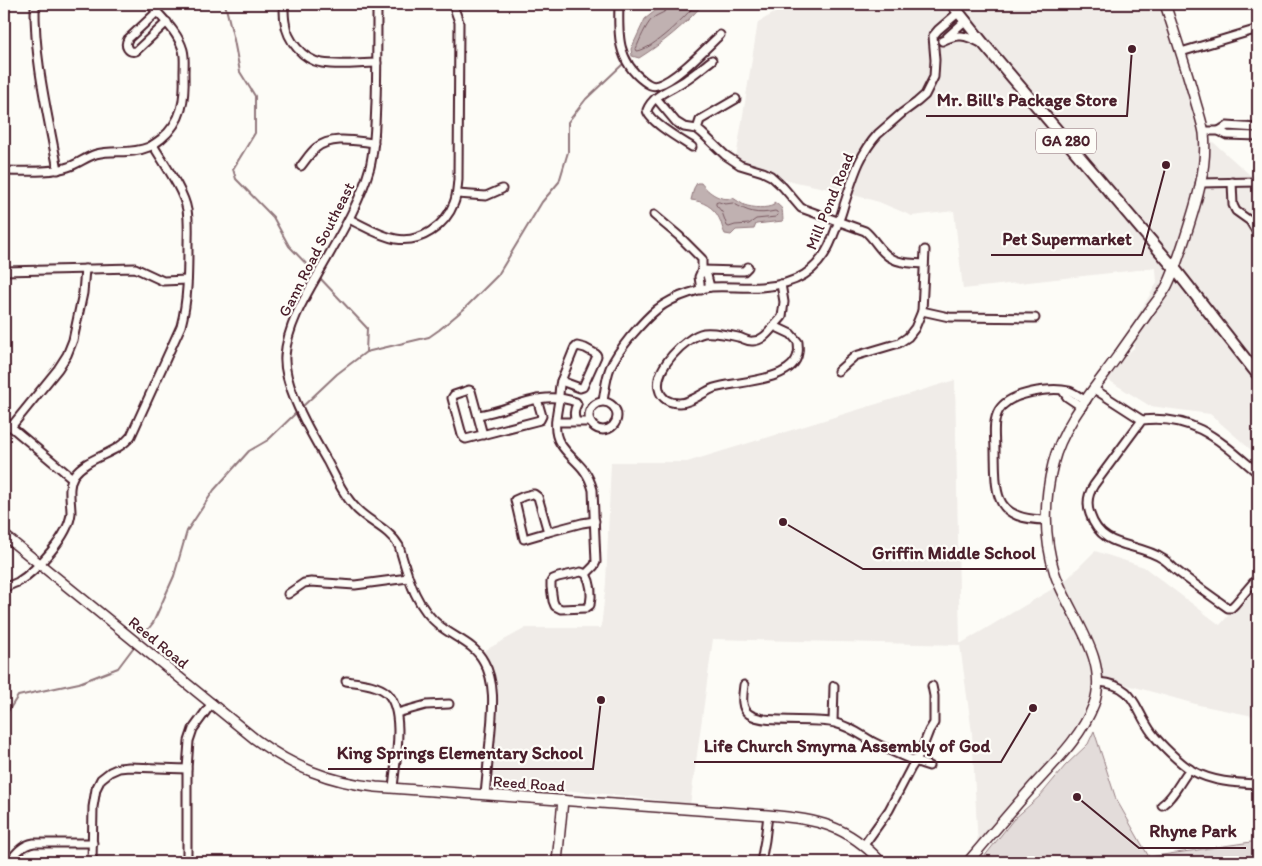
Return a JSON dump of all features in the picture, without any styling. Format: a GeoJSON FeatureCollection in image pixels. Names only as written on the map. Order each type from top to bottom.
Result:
{"type":"FeatureCollection","features":[{"type":"Feature","properties":{"kind":"main road","name":"GA 280"},"geometry":{"type":"LineString","coordinates":[[952,4],[983,44],[1174,269],[1258,375]]}},
{"type":"Feature","properties":{"kind":"street"},"geometry":{"type":"LineString","coordinates":[[35,4],[39,65],[58,170]]}},
{"type":"Feature","properties":{"kind":"street"},"geometry":{"type":"LineString","coordinates":[[4,170],[58,170],[71,167],[94,154],[129,152],[148,148],[165,136],[175,124],[180,113],[184,93],[183,50],[167,22],[150,4]]}},
{"type":"Feature","properties":{"kind":"street","name":"Gann Road Southeast"},"geometry":{"type":"LineString","coordinates":[[378,4],[374,143],[368,175],[349,219],[297,315],[285,352],[286,372],[296,403],[338,482],[353,506],[395,540],[399,546],[408,578],[416,597],[432,619],[446,631],[472,647],[481,656],[487,668],[493,705],[485,794]]}},
{"type":"Feature","properties":{"kind":"street"},"geometry":{"type":"LineString","coordinates":[[619,4],[619,40],[624,57],[635,73],[652,85],[659,85],[671,78],[720,34]]}},
{"type":"Feature","properties":{"kind":"street"},"geometry":{"type":"LineString","coordinates":[[968,862],[1072,741],[1083,726],[1096,696],[1097,668],[1091,648],[1055,573],[1048,544],[1046,520],[1049,486],[1054,460],[1064,436],[1094,389],[1166,288],[1192,218],[1200,183],[1204,153],[1204,131],[1165,4]]}},
{"type":"Feature","properties":{"kind":"street"},"geometry":{"type":"LineString","coordinates":[[349,219],[386,237],[415,238],[439,225],[451,210],[457,194],[458,180],[459,22],[453,5]]}},
{"type":"Feature","properties":{"kind":"street"},"geometry":{"type":"LineString","coordinates":[[284,6],[285,22],[291,39],[299,51],[310,59],[322,63],[377,63]]}},
{"type":"Feature","properties":{"kind":"street"},"geometry":{"type":"LineString","coordinates":[[157,12],[128,39],[126,43],[128,50],[136,51],[167,22]]}},
{"type":"Feature","properties":{"kind":"street"},"geometry":{"type":"LineString","coordinates":[[942,42],[963,16]]}},
{"type":"Feature","properties":{"kind":"street","name":"Mill Pond Road"},"geometry":{"type":"LineString","coordinates":[[603,401],[610,368],[616,356],[647,318],[664,304],[674,298],[710,287],[762,287],[787,284],[808,274],[829,248],[853,178],[866,149],[878,134],[917,102],[929,87],[934,77],[933,36],[938,30],[963,16]]}},
{"type":"Feature","properties":{"kind":"street"},"geometry":{"type":"LineString","coordinates":[[1181,52],[1258,29]]}},
{"type":"Feature","properties":{"kind":"street"},"geometry":{"type":"LineString","coordinates":[[934,44],[951,37],[963,36],[983,44]]}},
{"type":"Feature","properties":{"kind":"street"},"geometry":{"type":"LineString","coordinates":[[692,147],[671,134],[649,116],[647,112],[648,107],[656,98],[686,80],[712,60]]}},
{"type":"Feature","properties":{"kind":"street"},"geometry":{"type":"LineString","coordinates":[[656,98],[676,122],[697,129],[725,155],[740,165],[771,176],[801,208],[865,231],[885,254],[893,260],[924,264]]}},
{"type":"Feature","properties":{"kind":"street"},"geometry":{"type":"LineString","coordinates":[[697,129],[700,120],[736,98]]}},
{"type":"Feature","properties":{"kind":"street"},"geometry":{"type":"LineString","coordinates":[[1219,131],[1227,126],[1258,128]]}},
{"type":"Feature","properties":{"kind":"street"},"geometry":{"type":"LineString","coordinates":[[1204,131],[1219,131],[1227,135],[1258,136]]}},
{"type":"Feature","properties":{"kind":"street"},"geometry":{"type":"LineString","coordinates":[[301,166],[315,149],[329,141],[345,140],[374,143]]}},
{"type":"Feature","properties":{"kind":"street"},"geometry":{"type":"LineString","coordinates":[[4,588],[18,582],[39,563],[57,544],[67,529],[71,515],[70,488],[75,474],[84,465],[122,445],[134,431],[181,326],[186,309],[188,280],[187,209],[177,185],[153,145]]}},
{"type":"Feature","properties":{"kind":"street"},"geometry":{"type":"LineString","coordinates":[[1232,182],[1233,205],[1236,210],[1250,221],[1258,234]]}},
{"type":"Feature","properties":{"kind":"street"},"geometry":{"type":"LineString","coordinates":[[1200,183],[1258,182]]}},
{"type":"Feature","properties":{"kind":"street"},"geometry":{"type":"LineString","coordinates":[[457,194],[486,196],[502,189]]}},
{"type":"Feature","properties":{"kind":"street"},"geometry":{"type":"LineString","coordinates":[[654,215],[702,259],[702,270],[699,277],[700,290]]}},
{"type":"Feature","properties":{"kind":"street"},"geometry":{"type":"LineString","coordinates":[[838,371],[855,356],[904,340],[915,328],[922,311],[925,250]]}},
{"type":"Feature","properties":{"kind":"street"},"geometry":{"type":"LineString","coordinates":[[702,270],[744,271],[748,267]]}},
{"type":"Feature","properties":{"kind":"street"},"geometry":{"type":"LineString","coordinates":[[4,271],[134,268],[163,280],[188,280]]}},
{"type":"Feature","properties":{"kind":"street"},"geometry":{"type":"LineString","coordinates":[[11,427],[67,355],[73,340],[84,294],[85,269]]}},
{"type":"Feature","properties":{"kind":"street"},"geometry":{"type":"LineString","coordinates":[[702,270],[707,275],[710,287]]}},
{"type":"Feature","properties":{"kind":"street"},"geometry":{"type":"LineString","coordinates":[[774,326],[791,334],[798,342],[796,360],[784,372],[714,388],[684,403],[670,401],[661,394],[658,385],[659,379],[668,361],[679,348],[695,337],[704,333],[739,337],[751,342],[760,340],[782,317],[784,302],[781,284]]}},
{"type":"Feature","properties":{"kind":"street"},"geometry":{"type":"LineString","coordinates":[[922,311],[949,317],[1035,318]]}},
{"type":"Feature","properties":{"kind":"street"},"geometry":{"type":"LineString","coordinates":[[561,381],[578,388],[583,387],[597,358],[596,354],[582,346],[576,347],[561,381],[556,422],[556,435],[582,467],[593,490],[596,562],[586,574]]}},
{"type":"Feature","properties":{"kind":"street"},"geometry":{"type":"LineString","coordinates":[[1094,389],[1142,420],[1170,420],[1196,426],[1222,442],[1258,473]]}},
{"type":"Feature","properties":{"kind":"street"},"geometry":{"type":"LineString","coordinates":[[1046,520],[1015,515],[1006,509],[1000,499],[996,483],[996,418],[1003,405],[1010,400],[1046,390],[1070,392],[1084,404]]}},
{"type":"Feature","properties":{"kind":"street"},"geometry":{"type":"LineString","coordinates":[[483,434],[471,391],[458,393],[453,396],[464,438],[466,439],[540,420],[542,416],[537,399]]}},
{"type":"Feature","properties":{"kind":"street"},"geometry":{"type":"LineString","coordinates":[[478,415],[537,399],[559,398],[575,406],[577,404],[591,408]]}},
{"type":"Feature","properties":{"kind":"street"},"geometry":{"type":"LineString","coordinates":[[603,401],[613,405],[617,416],[616,422],[609,429],[600,430],[590,422],[588,414],[597,402],[603,401]]}},
{"type":"Feature","properties":{"kind":"street"},"geometry":{"type":"LineString","coordinates":[[576,421],[574,409],[577,404]]}},
{"type":"Feature","properties":{"kind":"street"},"geometry":{"type":"LineString","coordinates":[[1142,420],[1089,493],[1088,509],[1095,527],[1108,539],[1144,550],[1162,558],[1200,588],[1230,608],[1258,577]]}},
{"type":"Feature","properties":{"kind":"street"},"geometry":{"type":"LineString","coordinates":[[4,421],[72,478]]}},
{"type":"Feature","properties":{"kind":"street"},"geometry":{"type":"LineString","coordinates":[[556,422],[590,422]]}},
{"type":"Feature","properties":{"kind":"street"},"geometry":{"type":"LineString","coordinates":[[548,532],[540,502],[536,495],[532,494],[515,500],[524,539],[595,521]]}},
{"type":"Feature","properties":{"kind":"street","name":"Reed Road"},"geometry":{"type":"LineString","coordinates":[[4,535],[268,748],[282,758],[327,778],[353,784],[393,788],[804,819],[825,824],[847,833],[864,845],[881,862]]}},
{"type":"Feature","properties":{"kind":"street"},"geometry":{"type":"LineString","coordinates":[[581,572],[586,574],[590,584],[590,605],[586,608],[563,609],[555,606],[551,591],[553,579],[573,573],[581,572]]}},
{"type":"Feature","properties":{"kind":"street"},"geometry":{"type":"LineString","coordinates":[[288,594],[304,583],[355,585],[408,578]]}},
{"type":"Feature","properties":{"kind":"street"},"geometry":{"type":"LineString","coordinates":[[346,681],[368,684],[387,693],[394,704],[398,728],[393,788]]}},
{"type":"Feature","properties":{"kind":"street"},"geometry":{"type":"LineString","coordinates":[[1098,682],[1119,686],[1128,692],[1156,738],[1168,751],[1190,769],[1214,780],[1258,784]]}},
{"type":"Feature","properties":{"kind":"street"},"geometry":{"type":"LineString","coordinates":[[744,685],[743,705],[748,713],[754,716],[774,720],[833,722],[848,727],[915,762],[928,766]]}},
{"type":"Feature","properties":{"kind":"street"},"geometry":{"type":"LineString","coordinates":[[833,722],[834,686]]}},
{"type":"Feature","properties":{"kind":"street"},"geometry":{"type":"LineString","coordinates":[[864,845],[889,810],[920,754],[934,723],[932,686]]}},
{"type":"Feature","properties":{"kind":"street"},"geometry":{"type":"LineString","coordinates":[[187,862],[188,746],[191,733],[212,703]]}},
{"type":"Feature","properties":{"kind":"street"},"geometry":{"type":"LineString","coordinates":[[397,713],[426,704],[449,704]]}},
{"type":"Feature","properties":{"kind":"street"},"geometry":{"type":"LineString","coordinates":[[92,862],[93,807],[96,789],[101,779],[110,772],[129,766],[187,769]]}},
{"type":"Feature","properties":{"kind":"street"},"geometry":{"type":"LineString","coordinates":[[1162,805],[1171,796],[1190,769]]}},
{"type":"Feature","properties":{"kind":"street"},"geometry":{"type":"LineString","coordinates":[[557,862],[563,800]]}},
{"type":"Feature","properties":{"kind":"street"},"geometry":{"type":"LineString","coordinates":[[761,862],[768,815]]}},
{"type":"Feature","properties":{"kind":"street"},"geometry":{"type":"LineString","coordinates":[[8,862],[27,844],[92,843]]}},
{"type":"Feature","properties":{"kind":"shaded area"},"geometry":{"type":"Polygon","coordinates":[[[791,4],[1162,4],[1204,134],[1258,182],[1258,456],[1210,414],[1150,406],[1102,376],[1134,348],[1136,318],[1157,283],[1156,268],[963,289],[954,211],[912,216],[879,202],[839,191],[767,176],[736,158],[758,22],[791,4]]]}},
{"type":"Feature","properties":{"kind":"shaded area"},"geometry":{"type":"Polygon","coordinates":[[[955,380],[960,644],[1064,582],[1095,551],[1144,567],[1220,625],[1258,581],[1258,717],[1199,705],[1092,675],[1091,694],[1082,715],[1058,755],[978,848],[972,733],[960,645],[713,639],[690,805],[636,797],[573,791],[554,794],[493,789],[491,784],[499,708],[495,677],[484,651],[526,628],[601,628],[606,583],[611,462],[687,462],[955,380]]]}},
{"type":"Feature","properties":{"kind":"shaded area"},"geometry":{"type":"Polygon","coordinates":[[[1094,731],[1116,799],[1149,857],[1258,841],[1258,862],[980,862],[1013,820],[1040,796],[1065,766],[1088,744],[1094,731]]]}},
{"type":"Feature","properties":{"kind":"water"},"geometry":{"type":"Polygon","coordinates":[[[670,4],[703,4],[657,46],[639,58],[632,56],[631,49],[645,19],[655,11],[670,4]]]}},
{"type":"Feature","properties":{"kind":"water"},"geometry":{"type":"Polygon","coordinates":[[[697,183],[701,183],[715,195],[728,199],[733,198],[748,206],[767,207],[774,205],[774,202],[782,209],[783,221],[756,224],[754,229],[736,230],[731,235],[725,234],[717,214],[711,208],[703,203],[691,200],[697,183]]]}},
{"type":"Feature","properties":{"kind":"waterway"},"geometry":{"type":"LineString","coordinates":[[225,4],[240,72],[255,96],[255,133],[233,169],[236,179],[273,217],[289,246],[316,274]]}},
{"type":"Feature","properties":{"kind":"waterway"},"geometry":{"type":"LineString","coordinates":[[302,407],[337,374],[366,352],[429,337],[464,309],[498,275],[542,202],[559,182],[568,152],[568,122],[586,99],[624,63]]}},
{"type":"Feature","properties":{"kind":"waterway"},"geometry":{"type":"LineString","coordinates":[[319,277],[367,328],[366,352]]}},
{"type":"Feature","properties":{"kind":"waterway"},"geometry":{"type":"LineString","coordinates":[[142,637],[153,623],[174,576],[187,531],[214,490],[249,451],[268,440],[298,411]]}},
{"type":"Feature","properties":{"kind":"waterway"},"geometry":{"type":"LineString","coordinates":[[4,736],[7,713],[18,696],[79,683],[118,668],[133,648]]}},
{"type":"Feature","properties":{"kind":"place","name":"Mr. Bill's Package Store"},"geometry":{"type":"Point","coordinates":[1132,49]}},
{"type":"Feature","properties":{"kind":"place","name":"Pet Supermarket"},"geometry":{"type":"Point","coordinates":[1166,165]}},
{"type":"Feature","properties":{"kind":"place","name":"Griffin Middle School"},"geometry":{"type":"Point","coordinates":[783,522]}},
{"type":"Feature","properties":{"kind":"place","name":"King Springs Elementary School"},"geometry":{"type":"Point","coordinates":[601,700]}},
{"type":"Feature","properties":{"kind":"place","name":"Life Church Smyrna Assembly of God"},"geometry":{"type":"Point","coordinates":[1033,708]}},
{"type":"Feature","properties":{"kind":"place","name":"Rhyne Park"},"geometry":{"type":"Point","coordinates":[1077,797]}}]}
